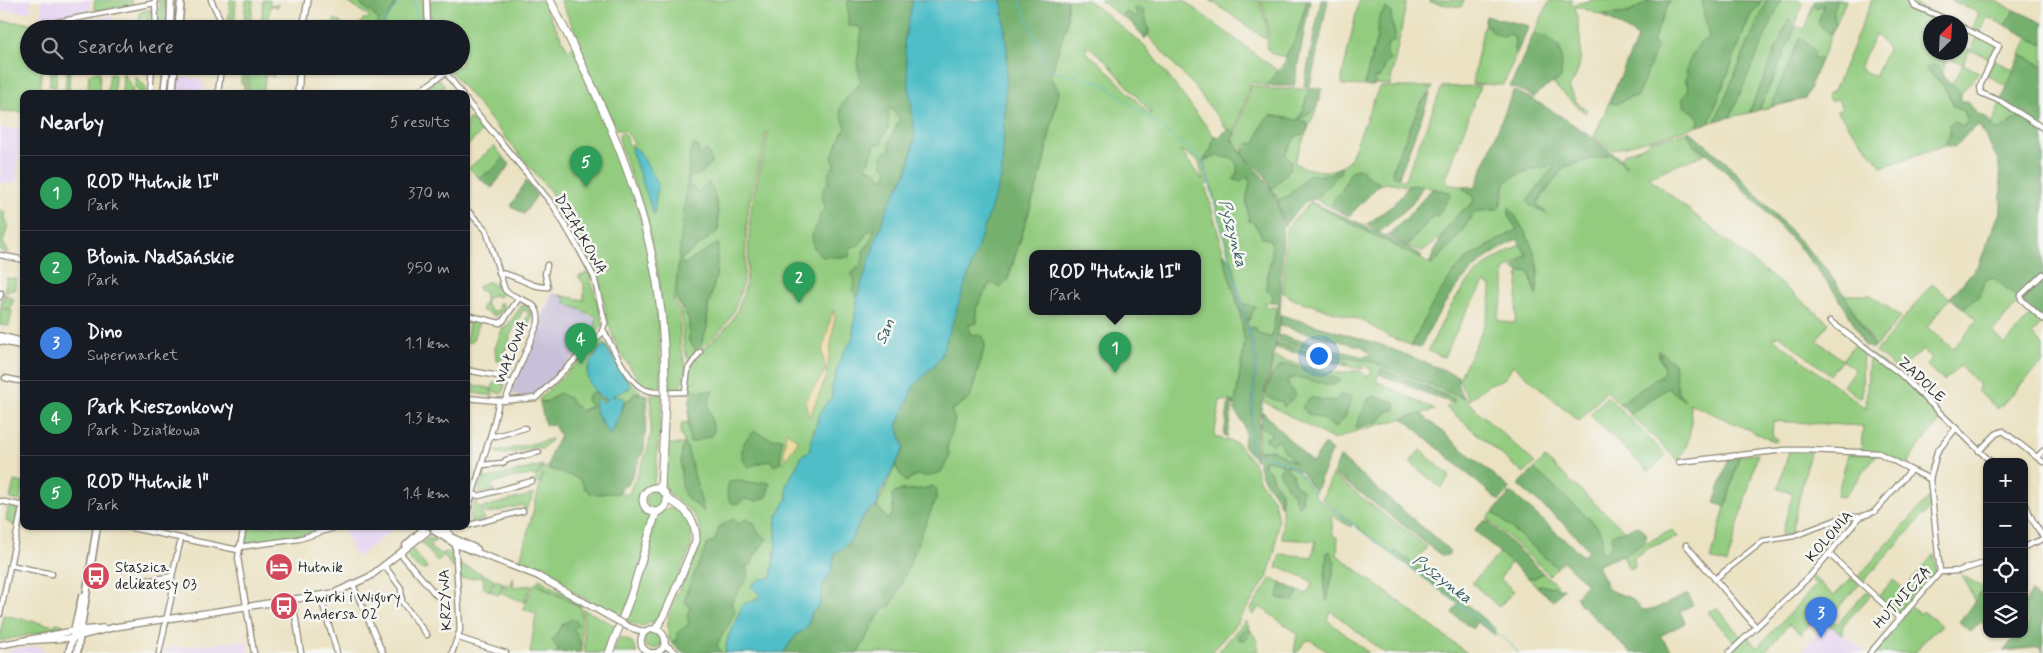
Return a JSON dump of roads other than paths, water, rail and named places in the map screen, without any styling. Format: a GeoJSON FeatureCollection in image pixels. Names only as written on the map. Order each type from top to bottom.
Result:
{"type":"FeatureCollection","features":[{"type":"Feature","properties":{"kind":"main road"},"geometry":{"type":"LineString","coordinates":[[170,20],[171,0]]}},
{"type":"Feature","properties":{"kind":"main road"},"geometry":{"type":"LineString","coordinates":[[179,20],[180,0]]}},
{"type":"Feature","properties":{"kind":"main road"},"geometry":{"type":"LineString","coordinates":[[550,0],[618,140],[643,216],[660,306],[665,400],[658,488],[667,502],[684,510],[695,526],[696,543],[658,630]]}},
{"type":"Feature","properties":{"kind":"main road"},"geometry":{"type":"LineString","coordinates":[[164,90],[166,75]]}},
{"type":"Feature","properties":{"kind":"main road"},"geometry":{"type":"LineString","coordinates":[[172,90],[174,75]]}},
{"type":"Feature","properties":{"kind":"main road"},"geometry":{"type":"LineString","coordinates":[[653,511],[644,505],[644,497],[647,491],[658,488]]}},
{"type":"Feature","properties":{"kind":"main road"},"geometry":{"type":"LineString","coordinates":[[609,653],[634,587],[653,511],[667,502]]}},
{"type":"Feature","properties":{"kind":"main road"},"geometry":{"type":"LineString","coordinates":[[68,653],[87,581],[96,530]]}},
{"type":"Feature","properties":{"kind":"main road"},"geometry":{"type":"LineString","coordinates":[[77,653],[84,617],[87,581]]}},
{"type":"Feature","properties":{"kind":"street"},"geometry":{"type":"LineString","coordinates":[[211,0],[221,20]]}},
{"type":"Feature","properties":{"kind":"street"},"geometry":{"type":"LineString","coordinates":[[305,20],[308,0]]}},
{"type":"Feature","properties":{"kind":"street"},"geometry":{"type":"LineString","coordinates":[[427,0],[428,20]]}},
{"type":"Feature","properties":{"kind":"street"},"geometry":{"type":"LineString","coordinates":[[1912,0],[1915,6],[1936,15]]}},
{"type":"Feature","properties":{"kind":"street"},"geometry":{"type":"LineString","coordinates":[[67,20],[155,2],[156,20]]}},
{"type":"Feature","properties":{"kind":"street"},"geometry":{"type":"LineString","coordinates":[[1968,30],[1999,46],[1980,86],[1981,93],[2000,101],[2043,128]]}},
{"type":"Feature","properties":{"kind":"street"},"geometry":{"type":"LineString","coordinates":[[150,90],[151,75]]}},
{"type":"Feature","properties":{"kind":"street"},"geometry":{"type":"LineString","coordinates":[[218,90],[219,75]]}},
{"type":"Feature","properties":{"kind":"street"},"geometry":{"type":"LineString","coordinates":[[298,90],[299,75]]}},
{"type":"Feature","properties":{"kind":"street"},"geometry":{"type":"LineString","coordinates":[[421,90],[442,75]]}},
{"type":"Feature","properties":{"kind":"street"},"geometry":{"type":"LineString","coordinates":[[447,75],[459,90]]}},
{"type":"Feature","properties":{"kind":"street","name":"DZIAŁKOWA"},"geometry":{"type":"LineString","coordinates":[[470,105],[562,219],[594,278],[605,323],[604,331]]}},
{"type":"Feature","properties":{"kind":"street","name":"WAŁOWA"},"geometry":{"type":"LineString","coordinates":[[470,213],[486,230],[506,290],[535,306],[538,319],[505,401]]}},
{"type":"Feature","properties":{"kind":"street"},"geometry":{"type":"LineString","coordinates":[[0,255],[20,259]]}},
{"type":"Feature","properties":{"kind":"street"},"geometry":{"type":"LineString","coordinates":[[499,273],[507,273],[545,288],[549,285],[545,274],[547,265]]}},
{"type":"Feature","properties":{"kind":"street"},"geometry":{"type":"LineString","coordinates":[[2043,274],[2026,290],[2021,299],[2043,319]]}},
{"type":"Feature","properties":{"kind":"street"},"geometry":{"type":"LineString","coordinates":[[470,316],[500,323],[519,298]]}},
{"type":"Feature","properties":{"kind":"street","name":"ZADOLE"},"geometry":{"type":"LineString","coordinates":[[1830,321],[1899,373],[1987,458]]}},
{"type":"Feature","properties":{"kind":"street"},"geometry":{"type":"LineString","coordinates":[[470,398],[505,401],[527,400],[538,397],[604,331],[633,380],[641,388],[650,391],[685,392],[688,369],[700,352]]}},
{"type":"Feature","properties":{"kind":"street"},"geometry":{"type":"LineString","coordinates":[[0,336],[20,341]]}},
{"type":"Feature","properties":{"kind":"street"},"geometry":{"type":"LineString","coordinates":[[0,341],[20,345]]}},
{"type":"Feature","properties":{"kind":"street"},"geometry":{"type":"LineString","coordinates":[[470,371],[498,376],[512,384]]}},
{"type":"Feature","properties":{"kind":"street"},"geometry":{"type":"LineString","coordinates":[[5,378],[20,381]]}},
{"type":"Feature","properties":{"kind":"street"},"geometry":{"type":"LineString","coordinates":[[470,503],[491,435],[499,401]]}},
{"type":"Feature","properties":{"kind":"street"},"geometry":{"type":"LineString","coordinates":[[491,435],[496,436],[525,428]]}},
{"type":"Feature","properties":{"kind":"street"},"geometry":{"type":"LineString","coordinates":[[1940,572],[1930,479],[1937,452],[1956,428]]}},
{"type":"Feature","properties":{"kind":"street"},"geometry":{"type":"LineString","coordinates":[[1979,451],[1992,438],[2003,431],[2043,462]]}},
{"type":"Feature","properties":{"kind":"street"},"geometry":{"type":"LineString","coordinates":[[1679,462],[1801,449],[1879,453],[1930,479]]}},
{"type":"Feature","properties":{"kind":"street"},"geometry":{"type":"LineString","coordinates":[[2037,458],[2043,451]]}},
{"type":"Feature","properties":{"kind":"street"},"geometry":{"type":"LineString","coordinates":[[482,465],[503,462],[539,452]]}},
{"type":"Feature","properties":{"kind":"street","name":"KOLONIA"},"geometry":{"type":"LineString","coordinates":[[1729,653],[1810,576],[1860,516],[1874,512],[1911,470]]}},
{"type":"Feature","properties":{"kind":"street"},"geometry":{"type":"LineString","coordinates":[[473,494],[479,496],[532,481]]}},
{"type":"Feature","properties":{"kind":"street"},"geometry":{"type":"LineString","coordinates":[[0,500],[20,505]]}},
{"type":"Feature","properties":{"kind":"street"},"geometry":{"type":"LineString","coordinates":[[2025,503],[2043,538],[2028,545]]}},
{"type":"Feature","properties":{"kind":"street"},"geometry":{"type":"LineString","coordinates":[[470,525],[523,510]]}},
{"type":"Feature","properties":{"kind":"street"},"geometry":{"type":"LineString","coordinates":[[1715,579],[1764,540],[1794,536],[1844,517],[1860,516]]}},
{"type":"Feature","properties":{"kind":"street"},"geometry":{"type":"LineString","coordinates":[[0,614],[20,520]]}},
{"type":"Feature","properties":{"kind":"street"},"geometry":{"type":"LineString","coordinates":[[140,530],[239,549],[299,539],[327,530]]}},
{"type":"Feature","properties":{"kind":"street"},"geometry":{"type":"LineString","coordinates":[[243,530],[239,549],[254,653]]}},
{"type":"Feature","properties":{"kind":"street"},"geometry":{"type":"LineString","coordinates":[[0,644],[321,596],[353,586],[429,530]]}},
{"type":"Feature","properties":{"kind":"street"},"geometry":{"type":"LineString","coordinates":[[435,530],[455,542],[548,581],[642,635]]}},
{"type":"Feature","properties":{"kind":"street"},"geometry":{"type":"LineString","coordinates":[[159,653],[172,594],[172,576],[181,539]]}},
{"type":"Feature","properties":{"kind":"street","name":"KRZYWA"},"geometry":{"type":"LineString","coordinates":[[452,653],[459,638],[455,542]]}},
{"type":"Feature","properties":{"kind":"street"},"geometry":{"type":"LineString","coordinates":[[1686,544],[1756,627]]}},
{"type":"Feature","properties":{"kind":"street"},"geometry":{"type":"LineString","coordinates":[[400,553],[437,596]]}},
{"type":"Feature","properties":{"kind":"street"},"geometry":{"type":"LineString","coordinates":[[1829,554],[1899,618]]}},
{"type":"Feature","properties":{"kind":"street","name":"HUTNICZA"},"geometry":{"type":"LineString","coordinates":[[1869,652],[1940,572],[1958,571],[1983,563]]}},
{"type":"Feature","properties":{"kind":"street"},"geometry":{"type":"LineString","coordinates":[[10,565],[52,574]]}},
{"type":"Feature","properties":{"kind":"street"},"geometry":{"type":"LineString","coordinates":[[384,565],[402,588],[400,599],[427,635]]}},
{"type":"Feature","properties":{"kind":"street"},"geometry":{"type":"LineString","coordinates":[[132,579],[152,580],[172,576]]}},
{"type":"Feature","properties":{"kind":"street"},"geometry":{"type":"LineString","coordinates":[[353,586],[383,653]]}},
{"type":"Feature","properties":{"kind":"street"},"geometry":{"type":"LineString","coordinates":[[321,596],[326,622],[331,628],[337,653]]}},
{"type":"Feature","properties":{"kind":"street"},"geometry":{"type":"LineString","coordinates":[[293,601],[301,653]]}},
{"type":"Feature","properties":{"kind":"street"},"geometry":{"type":"LineString","coordinates":[[84,617],[87,625],[94,628]]}},
{"type":"Feature","properties":{"kind":"street"},"geometry":{"type":"LineString","coordinates":[[81,633],[94,628],[110,628]]}},
{"type":"Feature","properties":{"kind":"street"},"geometry":{"type":"LineString","coordinates":[[649,629],[658,630],[664,637],[663,646],[655,653],[647,651],[641,645],[642,635],[649,629]]}},
{"type":"Feature","properties":{"kind":"street"},"geometry":{"type":"LineString","coordinates":[[22,641],[56,640],[73,634]]}},
{"type":"Feature","properties":{"kind":"street"},"geometry":{"type":"LineString","coordinates":[[459,638],[506,653]]}},
{"type":"Feature","properties":{"kind":"street"},"geometry":{"type":"LineString","coordinates":[[56,640],[64,644],[68,653]]}},
{"type":"Feature","properties":{"kind":"street"},"geometry":{"type":"LineString","coordinates":[[663,646],[674,653]]}},
{"type":"Feature","properties":{"kind":"water","name":"San"},"geometry":{"type":"Polygon","coordinates":[[[913,0],[1002,0],[1007,53],[1002,175],[940,359],[914,386],[897,426],[904,448],[880,494],[877,506],[862,518],[846,545],[835,552],[831,573],[823,584],[820,605],[812,612],[807,628],[796,635],[783,653],[725,653],[728,637],[743,604],[757,600],[761,596],[751,586],[760,579],[771,578],[776,546],[776,518],[787,499],[787,484],[803,454],[809,451],[819,415],[826,403],[832,398],[832,387],[841,357],[852,340],[858,295],[878,234],[888,206],[908,170],[915,137],[904,42],[913,0]]]}},
{"type":"Feature","properties":{"kind":"water"},"geometry":{"type":"Polygon","coordinates":[[[632,146],[639,151],[658,183],[654,215],[631,150],[632,146]]]}},
{"type":"Feature","properties":{"kind":"water"},"geometry":{"type":"Polygon","coordinates":[[[605,346],[630,385],[630,388],[612,396],[624,398],[624,401],[617,421],[609,435],[595,410],[595,402],[598,399],[603,403],[608,399],[592,388],[587,374],[592,360],[600,348],[605,346]]]}},
{"type":"Feature","properties":{"kind":"waterway"},"geometry":{"type":"LineString","coordinates":[[386,20],[402,0]]}},
{"type":"Feature","properties":{"kind":"waterway"},"geometry":{"type":"LineString","coordinates":[[414,0],[417,20]]}},
{"type":"Feature","properties":{"kind":"waterway","name":"Pyszynka"},"geometry":{"type":"LineString","coordinates":[[1019,0],[1048,66],[1053,72],[1078,77]]}},
{"type":"Feature","properties":{"kind":"waterway","name":"Pyszynka"},"geometry":{"type":"LineString","coordinates":[[1083,78],[1103,83],[1203,160],[1256,358],[1249,453],[1254,454]]}},
{"type":"Feature","properties":{"kind":"waterway","name":"Pyszynka"},"geometry":{"type":"LineString","coordinates":[[1260,455],[1280,460],[1294,468],[1316,497],[1511,644],[1518,653]]}},
{"type":"Feature","properties":{"kind":"place","name":"ROD \"Hutnik I\""},"geometry":{"type":"Point","coordinates":[586,187]}},
{"type":"Feature","properties":{"kind":"place","name":"Błonia Nadsańskie"},"geometry":{"type":"Point","coordinates":[799,303]}},
{"type":"Feature","properties":{"kind":"place","name":"Park Kieszonkowy"},"geometry":{"type":"Point","coordinates":[581,364]}},
{"type":"Feature","properties":{"kind":"place","name":"ROD \"Hutnik II\""},"geometry":{"type":"Point","coordinates":[1115,373]}},
{"type":"Feature","properties":{"kind":"place","name":"Hutnik"},"geometry":{"type":"Point","coordinates":[279,567]}},
{"type":"Feature","properties":{"kind":"place","name":"Staszica delikatesy 03"},"geometry":{"type":"Point","coordinates":[96,576]}},
{"type":"Feature","properties":{"kind":"place","name":"Żwirki i Wigury Andersa 02"},"geometry":{"type":"Point","coordinates":[284,606]}},
{"type":"Feature","properties":{"kind":"place","name":"Dino"},"geometry":{"type":"Point","coordinates":[1821,638]}}]}
